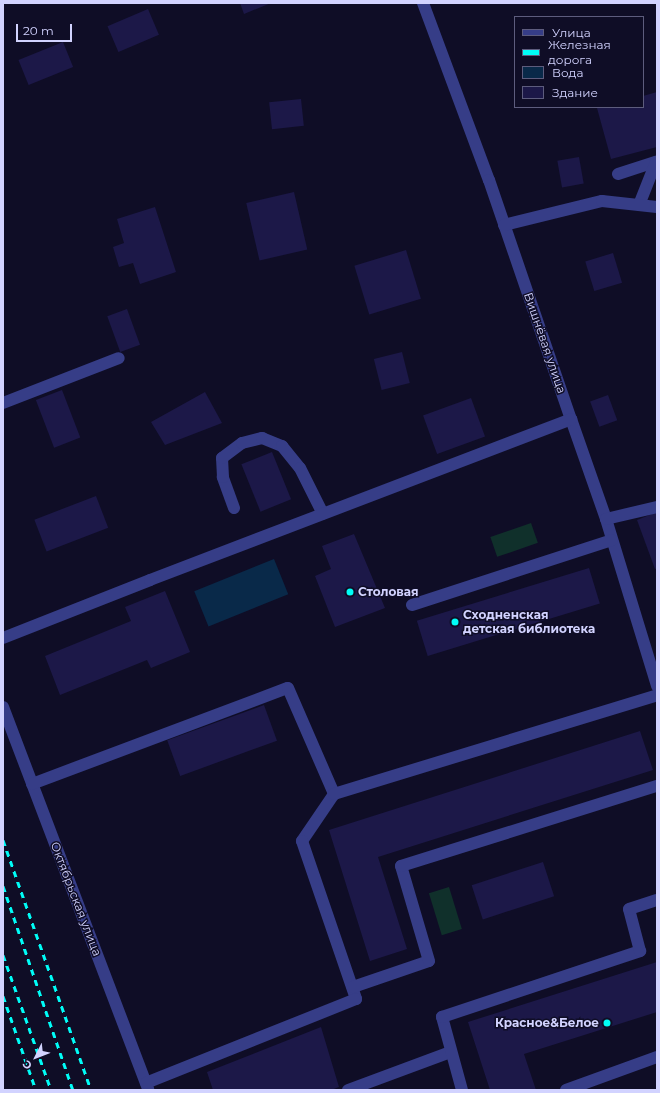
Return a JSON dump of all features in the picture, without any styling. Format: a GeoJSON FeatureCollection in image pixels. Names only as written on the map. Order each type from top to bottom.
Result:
{"type":"FeatureCollection","features":[{"type":"Feature","properties":{"kind":"street","name":"Вишнёвая улица"},"geometry":{"type":"LineString","coordinates":[[423,3],[504,225],[606,520],[657,686]]}},
{"type":"Feature","properties":{"kind":"street"},"geometry":{"type":"LineString","coordinates":[[639,205],[657,162]]}},
{"type":"Feature","properties":{"kind":"street"},"geometry":{"type":"LineString","coordinates":[[618,174],[657,162]]}},
{"type":"Feature","properties":{"kind":"street"},"geometry":{"type":"LineString","coordinates":[[504,225],[602,201],[657,207]]}},
{"type":"Feature","properties":{"kind":"street"},"geometry":{"type":"LineString","coordinates":[[3,403],[119,358]]}},
{"type":"Feature","properties":{"kind":"street"},"geometry":{"type":"LineString","coordinates":[[3,638],[571,419]]}},
{"type":"Feature","properties":{"kind":"street"},"geometry":{"type":"LineString","coordinates":[[234,508],[223,477],[222,458],[242,443],[262,438],[282,446],[300,468],[323,514]]}},
{"type":"Feature","properties":{"kind":"street"},"geometry":{"type":"LineString","coordinates":[[606,520],[657,507]]}},
{"type":"Feature","properties":{"kind":"street"},"geometry":{"type":"LineString","coordinates":[[412,605],[612,540]]}},
{"type":"Feature","properties":{"kind":"street"},"geometry":{"type":"LineString","coordinates":[[32,784],[288,688],[334,794]]}},
{"type":"Feature","properties":{"kind":"street"},"geometry":{"type":"LineString","coordinates":[[147,1086],[356,999],[302,841],[334,794],[657,695]]}},
{"type":"Feature","properties":{"kind":"street","name":"Октябрьская улица"},"geometry":{"type":"LineString","coordinates":[[3,707],[147,1086]]}},
{"type":"Feature","properties":{"kind":"street"},"geometry":{"type":"LineString","coordinates":[[352,987],[429,961],[401,866],[657,786]]}},
{"type":"Feature","properties":{"kind":"street"},"geometry":{"type":"LineString","coordinates":[[462,1090],[450,1052],[442,1017],[640,951],[629,909],[657,900]]}},
{"type":"Feature","properties":{"kind":"street"},"geometry":{"type":"LineString","coordinates":[[348,1090],[450,1052]]}},
{"type":"Feature","properties":{"kind":"street"},"geometry":{"type":"LineString","coordinates":[[566,1090],[657,1057]]}},
{"type":"Feature","properties":{"kind":"green space"},"geometry":{"type":"Polygon","coordinates":[[[531,523],[538,543],[497,557],[490,537],[531,523]]]}},
{"type":"Feature","properties":{"kind":"green space"},"geometry":{"type":"Polygon","coordinates":[[[449,887],[462,929],[442,935],[429,893],[449,887]]]}},
{"type":"Feature","properties":{"kind":"water"},"geometry":{"type":"Polygon","coordinates":[[[274,559],[288,594],[208,626],[194,591],[274,559]]]}},
{"type":"Feature","properties":{"kind":"building"},"geometry":{"type":"Polygon","coordinates":[[[240,3],[271,3],[244,14],[240,3]]]}},
{"type":"Feature","properties":{"kind":"building"},"geometry":{"type":"Polygon","coordinates":[[[148,9],[159,35],[118,52],[107,26],[148,9]]]}},
{"type":"Feature","properties":{"kind":"building"},"geometry":{"type":"Polygon","coordinates":[[[63,42],[73,67],[29,85],[18,60],[63,42]]]}},
{"type":"Feature","properties":{"kind":"building"},"geometry":{"type":"Polygon","coordinates":[[[657,92],[657,147],[611,159],[597,108],[644,108],[644,96],[657,92]]]}},
{"type":"Feature","properties":{"kind":"building"},"geometry":{"type":"Polygon","coordinates":[[[301,99],[304,126],[272,129],[269,102],[301,99]]]}},
{"type":"Feature","properties":{"kind":"building"},"geometry":{"type":"Polygon","coordinates":[[[579,157],[584,184],[562,187],[557,161],[579,157]]]}},
{"type":"Feature","properties":{"kind":"building"},"geometry":{"type":"Polygon","coordinates":[[[294,192],[307,249],[260,261],[246,203],[294,192]]]}},
{"type":"Feature","properties":{"kind":"building"},"geometry":{"type":"Polygon","coordinates":[[[155,207],[176,272],[140,284],[133,263],[119,267],[113,247],[124,243],[117,219],[155,207]]]}},
{"type":"Feature","properties":{"kind":"building"},"geometry":{"type":"Polygon","coordinates":[[[406,250],[421,299],[369,315],[354,266],[406,250]]]}},
{"type":"Feature","properties":{"kind":"building"},"geometry":{"type":"Polygon","coordinates":[[[613,253],[622,283],[594,291],[585,261],[613,253]]]}},
{"type":"Feature","properties":{"kind":"building"},"geometry":{"type":"Polygon","coordinates":[[[127,309],[140,345],[120,352],[107,316],[127,309]]]}},
{"type":"Feature","properties":{"kind":"building"},"geometry":{"type":"Polygon","coordinates":[[[402,352],[410,383],[382,390],[374,359],[402,352]]]}},
{"type":"Feature","properties":{"kind":"building"},"geometry":{"type":"Polygon","coordinates":[[[62,390],[80,438],[54,448],[36,400],[62,390]]]}},
{"type":"Feature","properties":{"kind":"building"},"geometry":{"type":"Polygon","coordinates":[[[205,392],[222,423],[165,445],[151,422],[205,392]]]}},
{"type":"Feature","properties":{"kind":"building"},"geometry":{"type":"Polygon","coordinates":[[[608,395],[617,420],[599,427],[590,401],[608,395]]]}},
{"type":"Feature","properties":{"kind":"building"},"geometry":{"type":"Polygon","coordinates":[[[471,398],[485,437],[437,454],[423,415],[471,398]]]}},
{"type":"Feature","properties":{"kind":"building"},"geometry":{"type":"Polygon","coordinates":[[[272,452],[291,499],[261,512],[241,464],[272,452]]]}},
{"type":"Feature","properties":{"kind":"building"},"geometry":{"type":"Polygon","coordinates":[[[96,496],[108,528],[47,551],[34,520],[96,496]]]}},
{"type":"Feature","properties":{"kind":"building"},"geometry":{"type":"Polygon","coordinates":[[[657,512],[657,568],[655,569],[637,520],[657,512]]]}},
{"type":"Feature","properties":{"kind":"building","name":"Столовая"},"geometry":{"type":"Polygon","coordinates":[[[354,534],[385,608],[335,627],[315,576],[331,569],[322,546],[354,534]]]}},
{"type":"Feature","properties":{"kind":"building"},"geometry":{"type":"Polygon","coordinates":[[[589,568],[600,603],[428,656],[417,621],[589,568]]]}},
{"type":"Feature","properties":{"kind":"building"},"geometry":{"type":"Polygon","coordinates":[[[165,591],[190,652],[151,668],[147,660],[60,695],[45,656],[131,621],[125,607],[165,591]]]}},
{"type":"Feature","properties":{"kind":"building"},"geometry":{"type":"Polygon","coordinates":[[[264,705],[277,741],[180,776],[167,740],[264,705]]]}},
{"type":"Feature","properties":{"kind":"building"},"geometry":{"type":"Polygon","coordinates":[[[640,731],[653,770],[378,857],[407,949],[370,961],[329,830],[640,731]]]}},
{"type":"Feature","properties":{"kind":"building"},"geometry":{"type":"Polygon","coordinates":[[[543,862],[554,896],[483,919],[472,885],[543,862]]]}},
{"type":"Feature","properties":{"kind":"building"},"geometry":{"type":"Polygon","coordinates":[[[657,962],[657,1012],[524,1054],[536,1090],[490,1090],[468,1022],[657,962]]]}},
{"type":"Feature","properties":{"kind":"building"},"geometry":{"type":"Polygon","coordinates":[[[321,1027],[339,1087],[331,1090],[213,1090],[207,1072],[321,1027]]]}},
{"type":"Feature","properties":{"kind":"railway"},"geometry":{"type":"LineString","coordinates":[[3,840],[91,1090]]}},
{"type":"Feature","properties":{"kind":"railway"},"geometry":{"type":"LineString","coordinates":[[3,886],[73,1090]]}},
{"type":"Feature","properties":{"kind":"railway"},"geometry":{"type":"LineString","coordinates":[[3,955],[51,1090]]}},
{"type":"Feature","properties":{"kind":"railway"},"geometry":{"type":"LineString","coordinates":[[3,996],[36,1090]]}},
{"type":"Feature","properties":{"kind":"place","name":"Столовая"},"geometry":{"type":"Point","coordinates":[350,592]}},
{"type":"Feature","properties":{"kind":"place","name":"Сходненская детская библиотека"},"geometry":{"type":"Point","coordinates":[455,622]}},
{"type":"Feature","properties":{"kind":"place","name":"Красное&Белое"},"geometry":{"type":"Point","coordinates":[607,1023]}}]}
